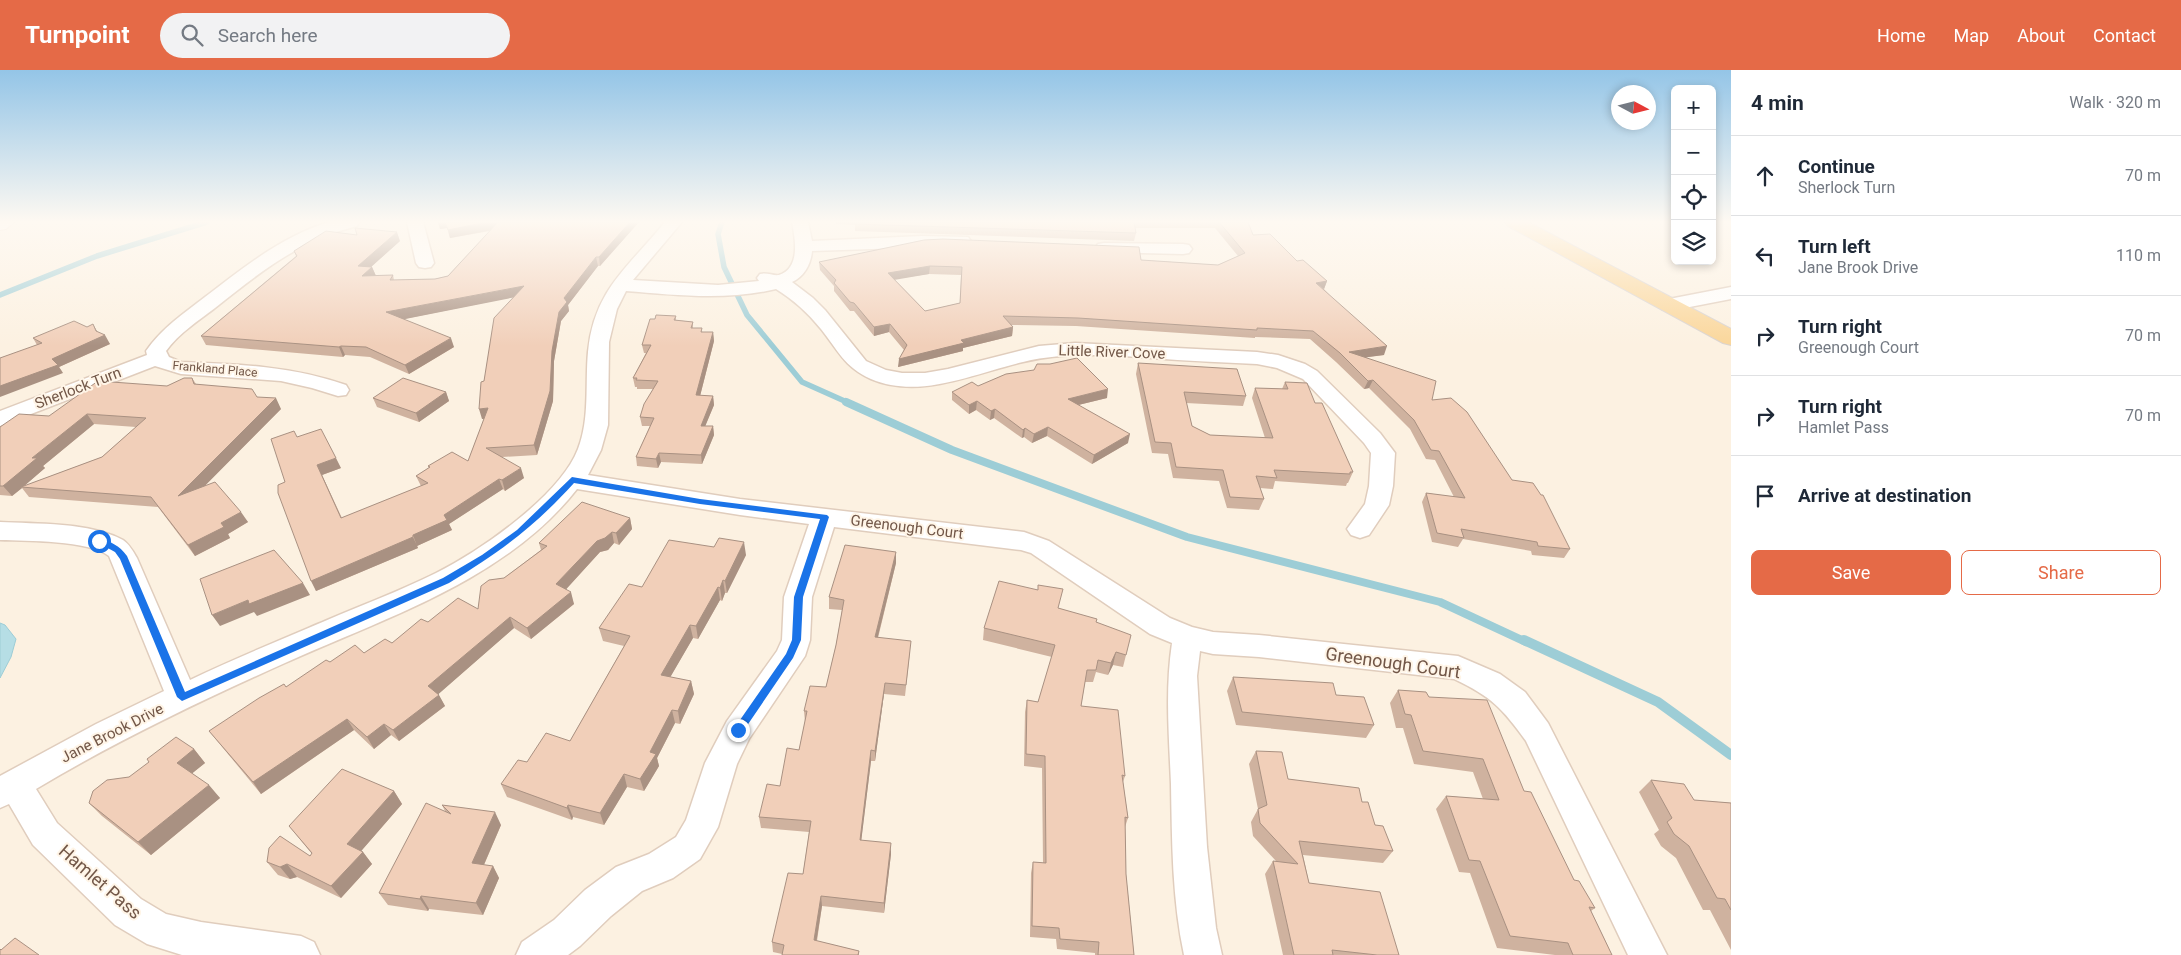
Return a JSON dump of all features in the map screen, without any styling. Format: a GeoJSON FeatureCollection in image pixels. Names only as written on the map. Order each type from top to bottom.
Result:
{"type":"FeatureCollection","features":[{"type":"Feature","properties":{"kind":"main road"},"geometry":{"type":"LineString","coordinates":[[1591,263],[1731,338]]}},
{"type":"Feature","properties":{"kind":"street","name":"Frankland Place"},"geometry":{"type":"LineString","coordinates":[[264,263],[162,340],[156,351],[158,358],[166,365],[181,368],[283,375],[305,379],[338,390]]}},
{"type":"Feature","properties":{"kind":"street","name":"Jane Brook Drive"},"geometry":{"type":"LineString","coordinates":[[7,789],[100,738],[182,697],[446,580],[485,557],[520,532],[546,509],[572,480],[588,452],[597,425],[598,347],[601,327],[608,307],[620,285],[639,263]]}},
{"type":"Feature","properties":{"kind":"street"},"geometry":{"type":"LineString","coordinates":[[771,273],[782,263]]}},
{"type":"Feature","properties":{"kind":"street"},"geometry":{"type":"LineString","coordinates":[[620,285],[718,291],[771,273],[793,272],[801,263]]}},
{"type":"Feature","properties":{"kind":"street","name":"Little River Cove"},"geometry":{"type":"LineString","coordinates":[[771,273],[803,297],[859,365],[870,373],[895,380],[926,379],[1020,356],[1076,349],[1256,358],[1286,363],[1300,368],[1310,375],[1365,431],[1383,453],[1381,486],[1377,505],[1360,529]]}},
{"type":"Feature","properties":{"kind":"street"},"geometry":{"type":"LineString","coordinates":[[1669,305],[1731,293]]}},
{"type":"Feature","properties":{"kind":"street","name":"Sherlock Turn"},"geometry":{"type":"LineString","coordinates":[[0,419],[158,358]]}},
{"type":"Feature","properties":{"kind":"street","name":"Greenough Court"},"geometry":{"type":"LineString","coordinates":[[572,480],[700,501],[1024,542],[1040,547],[1160,626],[1188,637],[1213,642],[1458,668],[1490,682],[1514,701],[1537,732],[1648,955]]}},
{"type":"Feature","properties":{"kind":"street"},"geometry":{"type":"LineString","coordinates":[[535,955],[567,933],[598,903],[629,879],[661,866],[688,848],[701,827],[721,763],[738,730],[790,656],[796,640],[800,589],[824,517]]}},
{"type":"Feature","properties":{"kind":"street"},"geometry":{"type":"LineString","coordinates":[[0,530],[85,538],[111,545],[118,550],[124,558],[182,697]]}},
{"type":"Feature","properties":{"kind":"street"},"geometry":{"type":"LineString","coordinates":[[1188,637],[1182,676],[1190,847],[1197,928],[1203,955]]}},
{"type":"Feature","properties":{"kind":"street","name":"Hamlet Pass"},"geometry":{"type":"LineString","coordinates":[[7,789],[45,834],[128,912],[152,927],[160,931],[202,941],[301,955]]}},
{"type":"Feature","properties":{"kind":"water"},"geometry":{"type":"Polygon","coordinates":[[[0,623],[5,625],[16,639],[11,657],[0,678],[0,623]]]}},
{"type":"Feature","properties":{"kind":"building"},"geometry":{"type":"Polygon","coordinates":[[[288,263],[361,263],[358,266],[372,267],[362,276],[393,275],[390,280],[435,279],[448,276],[460,263],[591,263],[564,298],[567,302],[559,312],[552,351],[550,391],[534,445],[486,448],[521,468],[502,480],[499,479],[444,515],[447,520],[413,535],[413,537],[311,581],[278,493],[278,485],[285,482],[271,439],[294,431],[297,437],[321,429],[336,458],[317,465],[341,518],[428,483],[416,476],[430,467],[428,466],[452,452],[468,461],[488,408],[479,409],[481,382],[484,381],[494,318],[524,286],[386,312],[451,338],[405,365],[366,347],[339,347],[201,336],[288,263]]]}},
{"type":"Feature","properties":{"kind":"building"},"geometry":{"type":"Polygon","coordinates":[[[820,263],[1192,263],[1218,265],[1222,263],[1307,263],[1327,281],[1316,283],[1387,346],[1349,352],[1436,381],[1432,400],[1451,398],[1467,412],[1512,480],[1533,483],[1541,495],[1543,495],[1570,549],[1538,546],[1537,542],[1461,529],[1464,538],[1437,533],[1426,493],[1465,498],[1439,451],[1431,450],[1414,420],[1373,380],[1368,381],[1340,353],[1313,331],[1257,328],[1257,330],[1078,318],[1003,316],[1013,327],[961,340],[964,343],[899,359],[907,345],[890,324],[874,327],[854,303],[850,302],[834,283],[836,280],[820,263]],[[930,266],[888,273],[925,311],[960,303],[962,267],[930,266]]]}},
{"type":"Feature","properties":{"kind":"building"},"geometry":{"type":"Polygon","coordinates":[[[656,315],[676,316],[674,320],[693,322],[691,328],[702,328],[701,332],[713,332],[696,395],[713,396],[701,426],[713,426],[701,455],[659,453],[656,459],[636,457],[654,418],[640,417],[644,404],[658,381],[636,380],[637,378],[633,378],[651,345],[642,345],[650,319],[655,319],[656,315]]]}},
{"type":"Feature","properties":{"kind":"building"},"geometry":{"type":"Polygon","coordinates":[[[74,321],[87,327],[93,324],[96,331],[105,335],[52,359],[58,365],[0,386],[0,358],[42,343],[33,338],[74,321]]]}},
{"type":"Feature","properties":{"kind":"building"},"geometry":{"type":"Polygon","coordinates":[[[1077,358],[1108,389],[1068,399],[1130,434],[1094,455],[1048,427],[1034,434],[1025,428],[1023,430],[995,409],[991,411],[977,401],[969,405],[952,392],[972,382],[978,386],[1006,374],[1034,370],[1037,364],[1050,364],[1077,358]]]}},
{"type":"Feature","properties":{"kind":"building"},"geometry":{"type":"Polygon","coordinates":[[[1138,363],[1237,369],[1246,396],[1184,392],[1192,426],[1210,435],[1273,438],[1255,388],[1288,389],[1285,382],[1307,383],[1315,403],[1322,403],[1353,472],[1350,472],[1350,474],[1274,470],[1277,478],[1256,476],[1264,499],[1230,497],[1223,470],[1176,467],[1171,443],[1155,442],[1138,363]]]}},
{"type":"Feature","properties":{"kind":"building"},"geometry":{"type":"Polygon","coordinates":[[[184,378],[192,378],[194,384],[252,389],[257,397],[276,398],[178,496],[215,482],[241,512],[221,523],[224,527],[188,545],[151,497],[21,487],[102,457],[146,418],[87,414],[32,458],[37,458],[3,486],[0,486],[0,427],[19,414],[49,416],[98,381],[167,386],[184,378]]]}},
{"type":"Feature","properties":{"kind":"building"},"geometry":{"type":"Polygon","coordinates":[[[403,378],[446,392],[416,413],[373,398],[403,378]]]}},
{"type":"Feature","properties":{"kind":"building"},"geometry":{"type":"Polygon","coordinates":[[[582,502],[630,518],[616,533],[612,532],[605,538],[597,541],[556,584],[571,592],[527,628],[510,617],[428,686],[439,695],[393,730],[384,724],[367,737],[347,719],[253,782],[209,731],[259,698],[284,684],[286,687],[326,660],[330,662],[355,645],[364,653],[385,639],[392,643],[421,619],[428,622],[458,598],[478,609],[481,586],[489,580],[504,578],[547,546],[539,543],[582,502]]]}},
{"type":"Feature","properties":{"kind":"building"},"geometry":{"type":"Polygon","coordinates":[[[719,538],[744,542],[725,581],[723,580],[720,588],[718,587],[696,626],[690,625],[661,675],[691,681],[678,711],[672,710],[650,752],[656,754],[640,779],[624,774],[600,813],[568,805],[567,808],[501,784],[518,760],[527,762],[546,733],[570,741],[630,636],[599,628],[629,584],[642,587],[669,540],[714,547],[719,538]]]}},
{"type":"Feature","properties":{"kind":"building"},"geometry":{"type":"Polygon","coordinates":[[[845,545],[896,552],[875,637],[911,641],[906,685],[885,683],[875,751],[871,750],[860,840],[891,843],[884,903],[821,896],[814,940],[859,951],[858,955],[782,955],[784,945],[772,942],[788,873],[803,874],[811,821],[759,817],[767,784],[780,786],[787,748],[799,750],[807,711],[804,711],[810,686],[826,687],[844,600],[829,597],[845,545]]]}},
{"type":"Feature","properties":{"kind":"building"},"geometry":{"type":"Polygon","coordinates":[[[274,550],[303,583],[249,604],[248,600],[212,615],[200,579],[274,550]]]}},
{"type":"Feature","properties":{"kind":"building"},"geometry":{"type":"Polygon","coordinates":[[[999,581],[1038,590],[1038,585],[1063,589],[1058,608],[1097,619],[1096,622],[1131,635],[1126,655],[1116,652],[1111,663],[1098,660],[1096,670],[1087,670],[1081,706],[1118,710],[1125,776],[1122,775],[1128,818],[1125,817],[1126,874],[1134,955],[1098,955],[1099,942],[1060,939],[1059,928],[1032,926],[1033,862],[1046,863],[1045,756],[1026,754],[1027,700],[1038,702],[1055,645],[984,628],[999,581]]]}},
{"type":"Feature","properties":{"kind":"building"},"geometry":{"type":"Polygon","coordinates":[[[1233,677],[1333,683],[1336,695],[1364,697],[1374,725],[1242,712],[1233,677]]]}},
{"type":"Feature","properties":{"kind":"building"},"geometry":{"type":"Polygon","coordinates":[[[1398,690],[1426,692],[1429,697],[1487,700],[1524,791],[1531,792],[1574,880],[1579,881],[1595,908],[1589,907],[1612,955],[1573,955],[1568,943],[1510,936],[1480,861],[1469,860],[1446,796],[1499,800],[1483,759],[1423,751],[1411,715],[1405,714],[1398,690]]]}},
{"type":"Feature","properties":{"kind":"building"},"geometry":{"type":"Polygon","coordinates":[[[176,737],[194,749],[177,763],[209,785],[138,842],[89,803],[93,791],[107,780],[129,777],[149,762],[147,759],[176,737]]]}},
{"type":"Feature","properties":{"kind":"building"},"geometry":{"type":"Polygon","coordinates":[[[1256,751],[1282,752],[1288,779],[1359,788],[1362,802],[1368,802],[1375,825],[1383,826],[1393,851],[1299,841],[1309,883],[1380,892],[1399,955],[1377,955],[1332,950],[1333,955],[1294,955],[1273,861],[1298,864],[1260,823],[1258,809],[1267,805],[1256,751]]]}},
{"type":"Feature","properties":{"kind":"building"},"geometry":{"type":"Polygon","coordinates":[[[342,769],[394,791],[347,844],[363,852],[331,886],[287,864],[280,867],[267,862],[269,848],[280,836],[310,856],[312,853],[289,826],[342,769]]]}},
{"type":"Feature","properties":{"kind":"building"},"geometry":{"type":"Polygon","coordinates":[[[1651,780],[1684,784],[1694,800],[1731,803],[1731,910],[1725,899],[1717,898],[1689,846],[1674,834],[1667,822],[1672,818],[1651,780]]]}},
{"type":"Feature","properties":{"kind":"building"},"geometry":{"type":"Polygon","coordinates":[[[426,803],[451,814],[442,805],[495,812],[472,863],[493,866],[476,903],[421,896],[420,899],[379,893],[426,803]]]}},
{"type":"Feature","properties":{"kind":"building"},"geometry":{"type":"Polygon","coordinates":[[[15,938],[39,955],[0,955],[0,949],[15,938]]]}},
{"type":"Feature","properties":{"kind":"waterway"},"geometry":{"type":"LineString","coordinates":[[0,295],[79,263]]}},
{"type":"Feature","properties":{"kind":"waterway"},"geometry":{"type":"LineString","coordinates":[[723,263],[747,315],[802,382],[849,403]]}},
{"type":"Feature","properties":{"kind":"waterway"},"geometry":{"type":"LineString","coordinates":[[846,402],[952,450],[1187,537],[1440,602],[1526,642]]}},
{"type":"Feature","properties":{"kind":"waterway"},"geometry":{"type":"LineString","coordinates":[[1524,640],[1658,702],[1731,755]]}},
{"type":"Feature","properties":{"kind":"route"},"geometry":{"type":"LineString","coordinates":[[99,541],[111,545],[124,558],[182,697],[446,580],[485,557],[520,532],[546,509],[572,480],[740,507],[824,517],[798,597],[796,640],[790,656],[738,730]]}}]}
